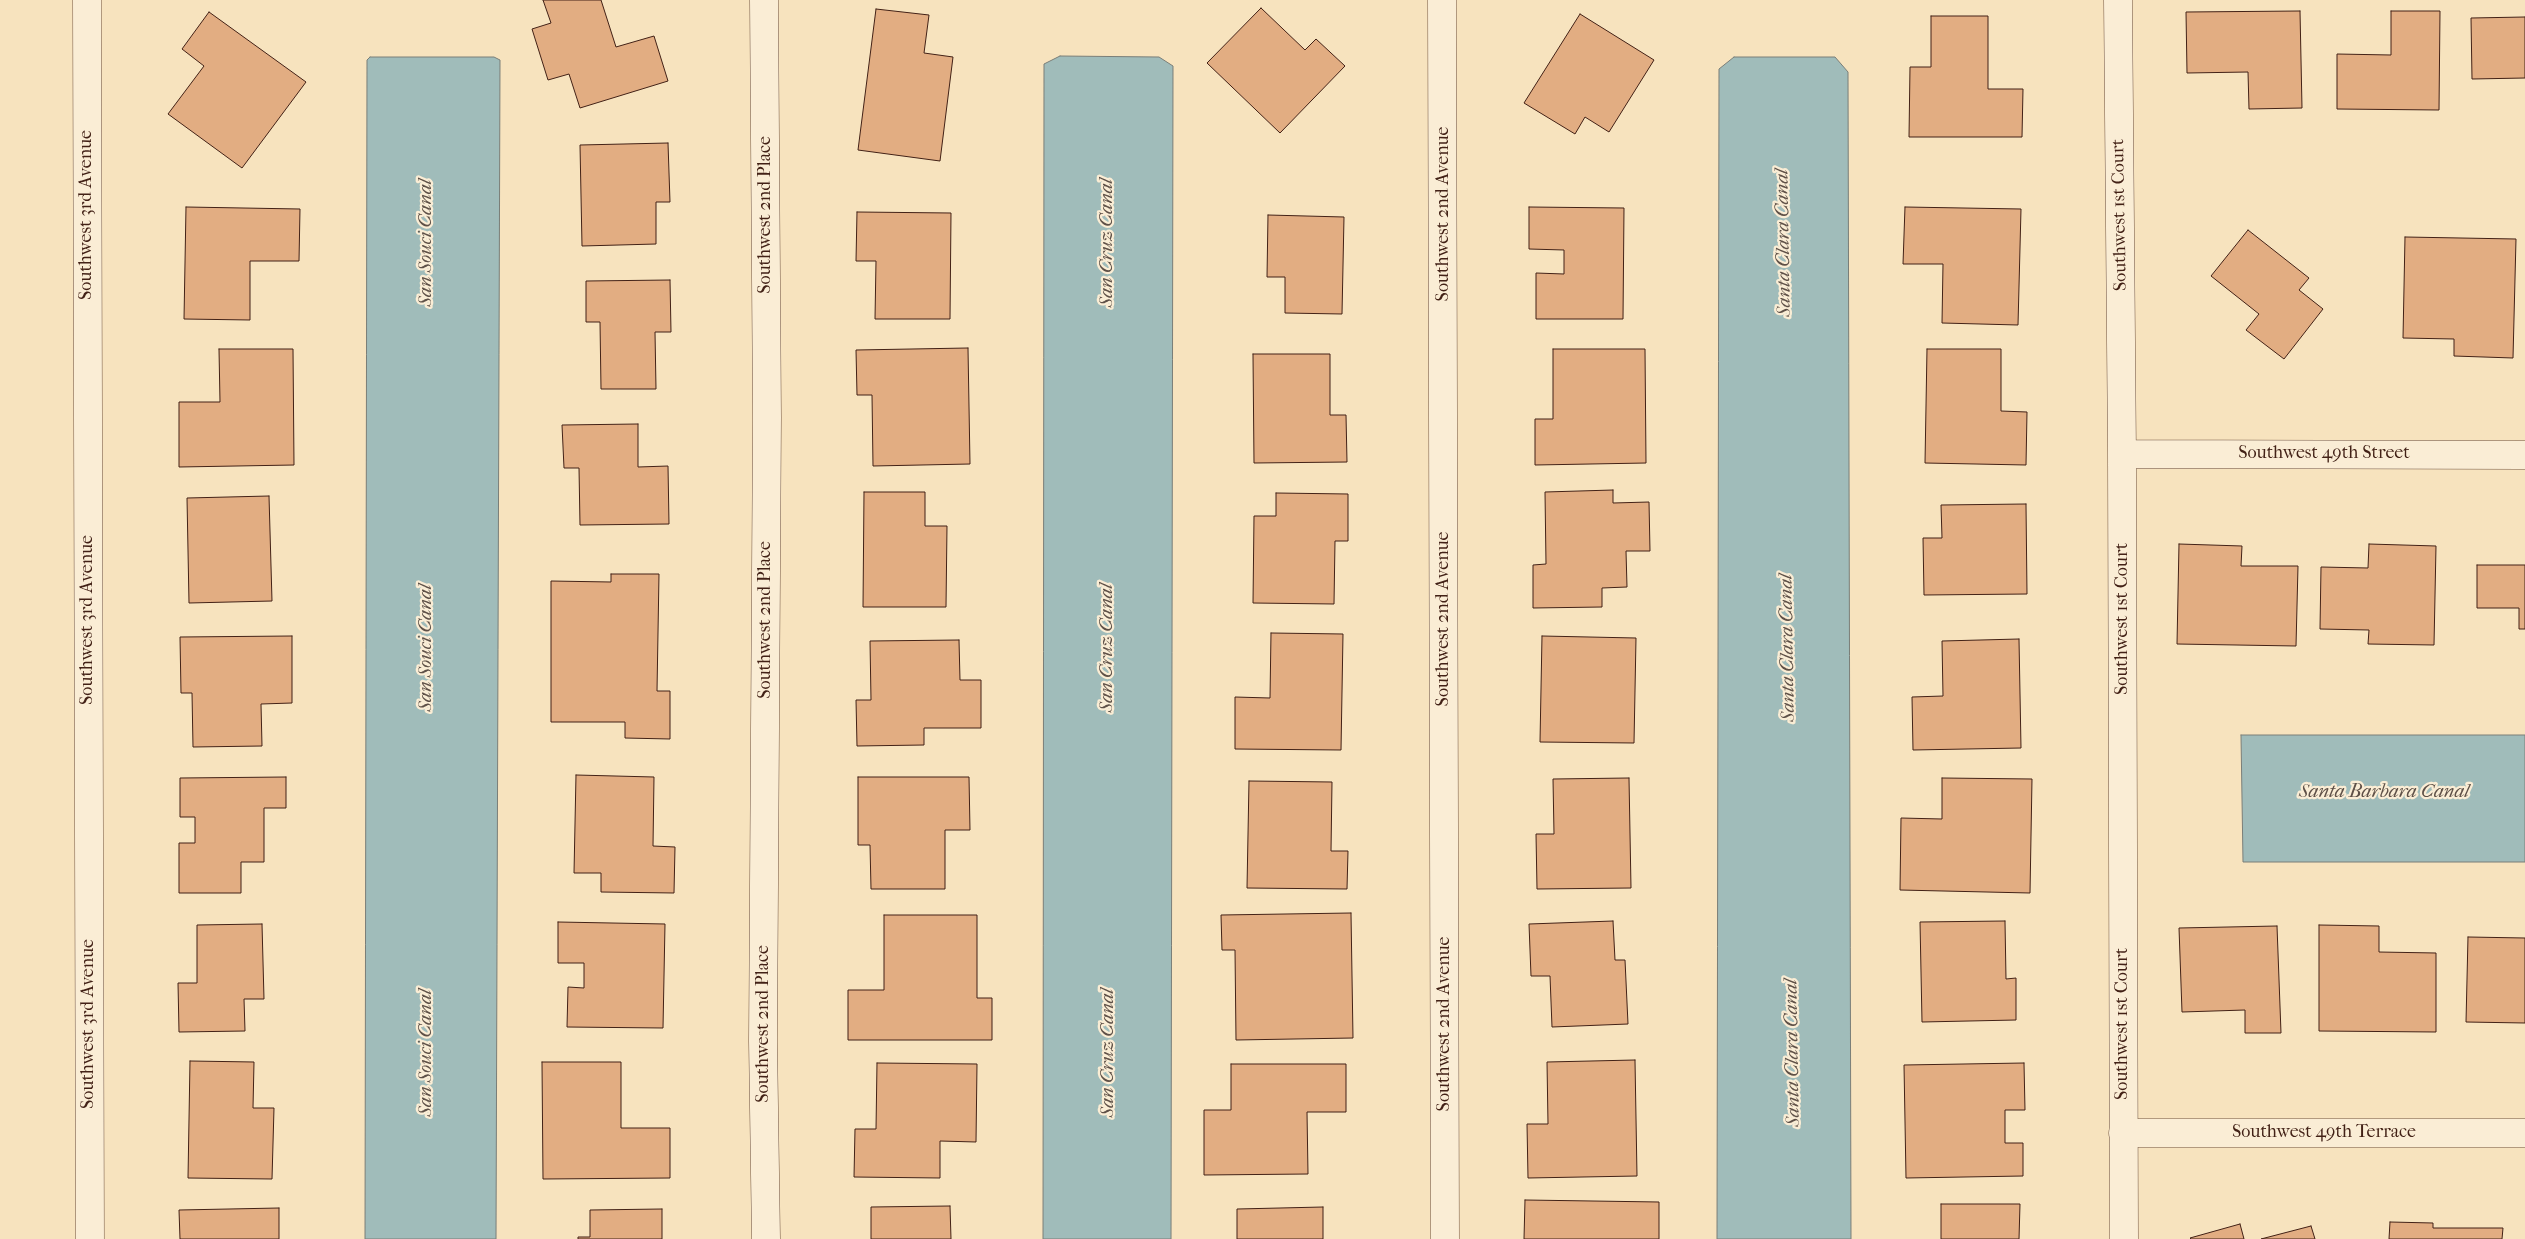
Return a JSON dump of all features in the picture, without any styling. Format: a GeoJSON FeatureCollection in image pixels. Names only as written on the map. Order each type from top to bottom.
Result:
{"type":"FeatureCollection","features":[{"type":"Feature","properties":{"kind":"street","name":"Southwest 3rd Avenue"},"geometry":{"type":"LineString","coordinates":[[87,0],[90,1239]]}},
{"type":"Feature","properties":{"kind":"street","name":"Southwest 2nd Place"},"geometry":{"type":"LineString","coordinates":[[764,0],[767,427],[763,1041],[766,1239]]}},
{"type":"Feature","properties":{"kind":"street","name":"Southwest 2nd Avenue"},"geometry":{"type":"LineString","coordinates":[[1442,0],[1445,1239]]}},
{"type":"Feature","properties":{"kind":"street","name":"Southwest 1st Court"},"geometry":{"type":"LineString","coordinates":[[2118,0],[2122,454],[2124,1239]]}},
{"type":"Feature","properties":{"kind":"street","name":"Southwest 49th Street"},"geometry":{"type":"LineString","coordinates":[[2122,454],[2525,455]]}},
{"type":"Feature","properties":{"kind":"street","name":"Southwest 49th Terrace"},"geometry":{"type":"LineString","coordinates":[[2123,1133],[2525,1133]]}},
{"type":"Feature","properties":{"kind":"water","name":"San Cruz Canal"},"geometry":{"type":"Polygon","coordinates":[[[1060,56],[1159,57],[1173,66],[1171,1239],[1043,1239],[1044,64],[1060,56]]]}},
{"type":"Feature","properties":{"kind":"water","name":"San Souci Canal"},"geometry":{"type":"Polygon","coordinates":[[[370,57],[494,57],[500,60],[496,1239],[365,1239],[367,60],[370,57]]]}},
{"type":"Feature","properties":{"kind":"water","name":"Santa Clara Canal"},"geometry":{"type":"Polygon","coordinates":[[[1734,57],[1835,57],[1848,72],[1851,1239],[1717,1239],[1719,69],[1734,57]]]}},
{"type":"Feature","properties":{"kind":"water","name":"Santa Barbara Canal"},"geometry":{"type":"Polygon","coordinates":[[[2241,735],[2525,735],[2525,862],[2243,862],[2241,735]]]}},
{"type":"Feature","properties":{"kind":"building"},"geometry":{"type":"Polygon","coordinates":[[[543,0],[601,0],[616,47],[654,36],[668,81],[580,108],[569,74],[548,80],[532,29],[551,23],[543,0]]]}},
{"type":"Feature","properties":{"kind":"building"},"geometry":{"type":"Polygon","coordinates":[[[1261,8],[1305,50],[1316,39],[1345,66],[1280,133],[1207,63],[1261,8]]]}},
{"type":"Feature","properties":{"kind":"building"},"geometry":{"type":"Polygon","coordinates":[[[876,9],[929,15],[924,53],[953,57],[940,161],[858,150],[876,9]]]}},
{"type":"Feature","properties":{"kind":"building"},"geometry":{"type":"Polygon","coordinates":[[[2300,11],[2302,108],[2249,109],[2248,72],[2187,73],[2186,12],[2300,11]]]}},
{"type":"Feature","properties":{"kind":"building"},"geometry":{"type":"Polygon","coordinates":[[[2391,11],[2440,11],[2439,110],[2337,109],[2337,54],[2391,55],[2391,11]]]}},
{"type":"Feature","properties":{"kind":"building"},"geometry":{"type":"Polygon","coordinates":[[[209,12],[306,82],[242,168],[168,114],[204,66],[182,49],[209,12]]]}},
{"type":"Feature","properties":{"kind":"building"},"geometry":{"type":"Polygon","coordinates":[[[1580,14],[1654,60],[1609,132],[1585,117],[1575,134],[1524,103],[1580,14]]]}},
{"type":"Feature","properties":{"kind":"building"},"geometry":{"type":"Polygon","coordinates":[[[1931,16],[1988,16],[1988,89],[2023,89],[2022,137],[1909,137],[1910,67],[1931,67],[1931,16]]]}},
{"type":"Feature","properties":{"kind":"building"},"geometry":{"type":"Polygon","coordinates":[[[2525,17],[2525,78],[2472,79],[2471,18],[2525,17]]]}},
{"type":"Feature","properties":{"kind":"building"},"geometry":{"type":"Polygon","coordinates":[[[668,143],[670,202],[656,202],[656,244],[582,246],[580,145],[668,143]]]}},
{"type":"Feature","properties":{"kind":"building"},"geometry":{"type":"Polygon","coordinates":[[[186,207],[300,209],[299,261],[250,261],[250,320],[184,319],[186,207]]]}},
{"type":"Feature","properties":{"kind":"building"},"geometry":{"type":"Polygon","coordinates":[[[1529,207],[1624,208],[1623,319],[1536,319],[1536,273],[1564,274],[1564,250],[1529,249],[1529,207]]]}},
{"type":"Feature","properties":{"kind":"building"},"geometry":{"type":"Polygon","coordinates":[[[1905,207],[2021,209],[2018,325],[1942,323],[1943,264],[1903,264],[1905,207]]]}},
{"type":"Feature","properties":{"kind":"building"},"geometry":{"type":"Polygon","coordinates":[[[857,212],[951,213],[950,319],[875,319],[876,261],[856,261],[857,212]]]}},
{"type":"Feature","properties":{"kind":"building"},"geometry":{"type":"Polygon","coordinates":[[[1268,215],[1344,217],[1342,314],[1285,313],[1285,277],[1267,277],[1268,215]]]}},
{"type":"Feature","properties":{"kind":"building"},"geometry":{"type":"Polygon","coordinates":[[[2248,230],[2309,278],[2299,290],[2323,309],[2284,359],[2246,330],[2259,314],[2211,276],[2248,230]]]}},
{"type":"Feature","properties":{"kind":"building"},"geometry":{"type":"Polygon","coordinates":[[[2405,237],[2516,239],[2513,358],[2454,356],[2454,339],[2403,338],[2405,237]]]}},
{"type":"Feature","properties":{"kind":"building"},"geometry":{"type":"Polygon","coordinates":[[[670,280],[671,332],[655,332],[656,389],[601,389],[600,322],[586,322],[586,281],[670,280]]]}},
{"type":"Feature","properties":{"kind":"building"},"geometry":{"type":"Polygon","coordinates":[[[968,348],[970,464],[873,466],[872,395],[857,395],[856,350],[968,348]]]}},
{"type":"Feature","properties":{"kind":"building"},"geometry":{"type":"Polygon","coordinates":[[[219,349],[293,349],[294,465],[179,467],[179,402],[220,402],[219,349]]]}},
{"type":"Feature","properties":{"kind":"building"},"geometry":{"type":"Polygon","coordinates":[[[1553,349],[1645,349],[1646,463],[1535,465],[1535,419],[1553,419],[1553,349]]]}},
{"type":"Feature","properties":{"kind":"building"},"geometry":{"type":"Polygon","coordinates":[[[1927,349],[2001,349],[2001,411],[2027,412],[2026,465],[1925,463],[1927,349]]]}},
{"type":"Feature","properties":{"kind":"building"},"geometry":{"type":"Polygon","coordinates":[[[1253,354],[1330,354],[1330,415],[1346,415],[1347,462],[1254,463],[1253,354]]]}},
{"type":"Feature","properties":{"kind":"building"},"geometry":{"type":"Polygon","coordinates":[[[638,424],[638,467],[668,466],[669,524],[580,525],[579,468],[564,468],[562,425],[638,424]]]}},
{"type":"Feature","properties":{"kind":"building"},"geometry":{"type":"Polygon","coordinates":[[[1613,490],[1613,503],[1649,502],[1650,551],[1626,551],[1627,587],[1602,588],[1602,607],[1533,608],[1533,565],[1546,564],[1545,492],[1613,490]]]}},
{"type":"Feature","properties":{"kind":"building"},"geometry":{"type":"Polygon","coordinates":[[[864,492],[925,492],[925,526],[947,526],[946,607],[863,607],[864,492]]]}},
{"type":"Feature","properties":{"kind":"building"},"geometry":{"type":"Polygon","coordinates":[[[1276,493],[1348,494],[1348,541],[1335,541],[1334,604],[1253,603],[1254,516],[1276,516],[1276,493]]]}},
{"type":"Feature","properties":{"kind":"building"},"geometry":{"type":"Polygon","coordinates":[[[269,496],[272,601],[189,603],[187,498],[269,496]]]}},
{"type":"Feature","properties":{"kind":"building"},"geometry":{"type":"Polygon","coordinates":[[[2026,504],[2027,594],[1924,595],[1923,538],[1942,538],[1941,505],[2026,504]]]}},
{"type":"Feature","properties":{"kind":"building"},"geometry":{"type":"Polygon","coordinates":[[[2179,544],[2242,546],[2241,566],[2298,566],[2296,646],[2177,644],[2179,544]]]}},
{"type":"Feature","properties":{"kind":"building"},"geometry":{"type":"Polygon","coordinates":[[[2369,544],[2436,546],[2434,645],[2368,644],[2369,630],[2320,629],[2321,567],[2368,568],[2369,544]]]}},
{"type":"Feature","properties":{"kind":"building"},"geometry":{"type":"Polygon","coordinates":[[[2477,565],[2525,565],[2525,629],[2519,629],[2519,608],[2477,608],[2477,565]]]}},
{"type":"Feature","properties":{"kind":"building"},"geometry":{"type":"Polygon","coordinates":[[[611,574],[659,574],[657,691],[670,691],[670,739],[625,738],[625,722],[551,722],[551,581],[611,582],[611,574]]]}},
{"type":"Feature","properties":{"kind":"building"},"geometry":{"type":"Polygon","coordinates":[[[1271,633],[1343,634],[1341,750],[1235,749],[1235,697],[1270,698],[1271,633]]]}},
{"type":"Feature","properties":{"kind":"building"},"geometry":{"type":"Polygon","coordinates":[[[292,636],[292,703],[261,704],[262,746],[193,747],[192,693],[181,693],[180,637],[292,636]]]}},
{"type":"Feature","properties":{"kind":"building"},"geometry":{"type":"Polygon","coordinates":[[[1542,636],[1636,638],[1634,743],[1540,742],[1542,636]]]}},
{"type":"Feature","properties":{"kind":"building"},"geometry":{"type":"Polygon","coordinates":[[[2019,639],[2021,748],[1913,750],[1912,697],[1943,696],[1942,641],[2019,639]]]}},
{"type":"Feature","properties":{"kind":"building"},"geometry":{"type":"Polygon","coordinates":[[[959,640],[960,680],[981,680],[981,728],[924,728],[924,745],[857,746],[856,700],[871,700],[870,641],[959,640]]]}},
{"type":"Feature","properties":{"kind":"building"},"geometry":{"type":"Polygon","coordinates":[[[576,775],[654,777],[653,846],[675,847],[674,893],[601,892],[601,873],[574,873],[576,775]]]}},
{"type":"Feature","properties":{"kind":"building"},"geometry":{"type":"Polygon","coordinates":[[[286,777],[286,808],[264,808],[264,862],[241,862],[241,893],[179,893],[179,843],[195,843],[195,817],[180,817],[180,778],[286,777]]]}},
{"type":"Feature","properties":{"kind":"building"},"geometry":{"type":"Polygon","coordinates":[[[858,777],[969,777],[970,830],[945,830],[945,889],[871,889],[870,845],[858,845],[858,777]]]}},
{"type":"Feature","properties":{"kind":"building"},"geometry":{"type":"Polygon","coordinates":[[[1629,778],[1631,888],[1537,889],[1536,834],[1554,834],[1553,779],[1629,778]]]}},
{"type":"Feature","properties":{"kind":"building"},"geometry":{"type":"Polygon","coordinates":[[[1942,778],[2032,779],[2030,893],[1900,890],[1901,818],[1942,819],[1942,778]]]}},
{"type":"Feature","properties":{"kind":"building"},"geometry":{"type":"Polygon","coordinates":[[[1249,781],[1332,782],[1331,851],[1348,851],[1347,889],[1247,888],[1249,781]]]}},
{"type":"Feature","properties":{"kind":"building"},"geometry":{"type":"Polygon","coordinates":[[[1351,913],[1353,1038],[1236,1040],[1235,950],[1222,950],[1221,915],[1351,913]]]}},
{"type":"Feature","properties":{"kind":"building"},"geometry":{"type":"Polygon","coordinates":[[[884,915],[977,915],[977,998],[992,998],[992,1040],[848,1040],[848,990],[884,990],[884,915]]]}},
{"type":"Feature","properties":{"kind":"building"},"geometry":{"type":"Polygon","coordinates":[[[1613,921],[1615,960],[1625,960],[1628,1024],[1552,1027],[1550,976],[1531,976],[1529,924],[1613,921]]]}},
{"type":"Feature","properties":{"kind":"building"},"geometry":{"type":"Polygon","coordinates":[[[2005,921],[2006,979],[2016,978],[2016,1020],[1922,1022],[1920,922],[2005,921]]]}},
{"type":"Feature","properties":{"kind":"building"},"geometry":{"type":"Polygon","coordinates":[[[558,922],[665,924],[663,1028],[567,1027],[568,987],[584,988],[584,963],[558,963],[558,922]]]}},
{"type":"Feature","properties":{"kind":"building"},"geometry":{"type":"Polygon","coordinates":[[[262,924],[264,999],[244,999],[245,1031],[179,1032],[178,983],[197,983],[197,925],[262,924]]]}},
{"type":"Feature","properties":{"kind":"building"},"geometry":{"type":"Polygon","coordinates":[[[2319,925],[2379,926],[2379,952],[2436,953],[2436,1032],[2319,1031],[2319,925]]]}},
{"type":"Feature","properties":{"kind":"building"},"geometry":{"type":"Polygon","coordinates":[[[2277,926],[2281,1033],[2245,1033],[2245,1010],[2182,1012],[2179,928],[2277,926]]]}},
{"type":"Feature","properties":{"kind":"building"},"geometry":{"type":"Polygon","coordinates":[[[2468,937],[2525,938],[2525,1023],[2466,1022],[2468,937]]]}},
{"type":"Feature","properties":{"kind":"building"},"geometry":{"type":"Polygon","coordinates":[[[1635,1060],[1637,1176],[1528,1178],[1527,1124],[1548,1124],[1547,1062],[1635,1060]]]}},
{"type":"Feature","properties":{"kind":"building"},"geometry":{"type":"Polygon","coordinates":[[[190,1061],[254,1062],[253,1108],[274,1108],[272,1179],[188,1178],[190,1061]]]}},
{"type":"Feature","properties":{"kind":"building"},"geometry":{"type":"Polygon","coordinates":[[[542,1062],[621,1062],[621,1128],[670,1128],[670,1178],[543,1179],[542,1062]]]}},
{"type":"Feature","properties":{"kind":"building"},"geometry":{"type":"Polygon","coordinates":[[[877,1063],[977,1064],[976,1142],[940,1141],[940,1178],[854,1177],[855,1129],[876,1129],[877,1063]]]}},
{"type":"Feature","properties":{"kind":"building"},"geometry":{"type":"Polygon","coordinates":[[[2024,1063],[2025,1110],[2005,1110],[2005,1143],[2023,1143],[2023,1176],[1906,1178],[1904,1065],[2024,1063]]]}},
{"type":"Feature","properties":{"kind":"building"},"geometry":{"type":"Polygon","coordinates":[[[1231,1064],[1346,1064],[1346,1112],[1307,1112],[1308,1174],[1204,1175],[1204,1110],[1231,1110],[1231,1064]]]}},
{"type":"Feature","properties":{"kind":"building"},"geometry":{"type":"Polygon","coordinates":[[[1525,1200],[1659,1202],[1659,1239],[1524,1239],[1525,1200]]]}},
{"type":"Feature","properties":{"kind":"building"},"geometry":{"type":"Polygon","coordinates":[[[1941,1204],[2020,1204],[2019,1239],[1941,1239],[1941,1204]]]}},
{"type":"Feature","properties":{"kind":"building"},"geometry":{"type":"Polygon","coordinates":[[[950,1206],[951,1239],[871,1239],[871,1207],[950,1206]]]}},
{"type":"Feature","properties":{"kind":"building"},"geometry":{"type":"Polygon","coordinates":[[[1323,1207],[1323,1239],[1237,1239],[1237,1209],[1323,1207]]]}},
{"type":"Feature","properties":{"kind":"building"},"geometry":{"type":"Polygon","coordinates":[[[279,1208],[279,1239],[180,1239],[179,1210],[279,1208]]]}},
{"type":"Feature","properties":{"kind":"building"},"geometry":{"type":"Polygon","coordinates":[[[662,1209],[662,1239],[578,1239],[578,1237],[590,1237],[590,1210],[662,1209]]]}},
{"type":"Feature","properties":{"kind":"building"},"geometry":{"type":"Polygon","coordinates":[[[2390,1222],[2433,1223],[2433,1228],[2503,1228],[2502,1239],[2389,1239],[2390,1222]]]}},
{"type":"Feature","properties":{"kind":"building"},"geometry":{"type":"Polygon","coordinates":[[[2240,1224],[2244,1239],[2190,1238],[2240,1224]]]}},
{"type":"Feature","properties":{"kind":"building"},"geometry":{"type":"Polygon","coordinates":[[[2311,1226],[2315,1239],[2261,1239],[2311,1226]]]}}]}
